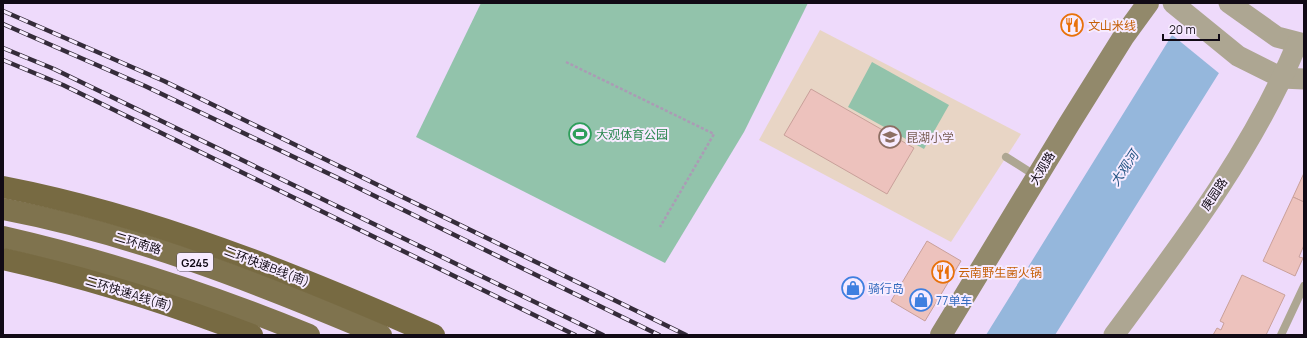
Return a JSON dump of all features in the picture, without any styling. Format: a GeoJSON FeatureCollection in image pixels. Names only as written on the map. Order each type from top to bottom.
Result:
{"type":"FeatureCollection","features":[{"type":"Feature","properties":{"kind":"highway","name":"二环快速B线(南)"},"geometry":{"type":"LineString","coordinates":[[3,187],[80,205],[181,235],[308,282],[434,335]]}},
{"type":"Feature","properties":{"kind":"highway","name":"二环快速A线(南)"},"geometry":{"type":"LineString","coordinates":[[3,259],[114,287],[185,310],[252,335]]}},
{"type":"Feature","properties":{"kind":"main road","name":"大观路"},"geometry":{"type":"LineString","coordinates":[[941,335],[1124,36],[1148,3]]}},
{"type":"Feature","properties":{"kind":"main road","name":"二环南路"},"geometry":{"type":"LineString","coordinates":[[3,209],[74,225],[168,252],[270,289],[381,335]]}},
{"type":"Feature","properties":{"kind":"main road","name":"G245"},"geometry":{"type":"LineString","coordinates":[[3,237],[75,254],[147,275],[225,302],[309,335]]}},
{"type":"Feature","properties":{"kind":"street"},"geometry":{"type":"LineString","coordinates":[[1228,3],[1261,28],[1277,37],[1300,44]]}},
{"type":"Feature","properties":{"kind":"street"},"geometry":{"type":"LineString","coordinates":[[1179,8],[1238,56],[1282,78],[1304,78]]}},
{"type":"Feature","properties":{"kind":"street","name":"庚园路"},"geometry":{"type":"LineString","coordinates":[[1114,335],[1175,252],[1248,142],[1300,44]]}},
{"type":"Feature","properties":{"kind":"lane"},"geometry":{"type":"LineString","coordinates":[[1006,157],[1037,177]]}},
{"type":"Feature","properties":{"kind":"lane"},"geometry":{"type":"LineString","coordinates":[[1281,335],[1304,286]]}},
{"type":"Feature","properties":{"kind":"path"},"geometry":{"type":"LineString","coordinates":[[566,62],[714,134],[660,227]]}},
{"type":"Feature","properties":{"kind":"shaded area","name":"昆湖小学"},"geometry":{"type":"Polygon","coordinates":[[[820,30],[1021,134],[951,242],[759,140],[820,30]]]}},
{"type":"Feature","properties":{"kind":"green space","name":"大观体育公园"},"geometry":{"type":"Polygon","coordinates":[[[481,3],[808,3],[744,132],[665,263],[416,137],[481,3]]]}},
{"type":"Feature","properties":{"kind":"green space"},"geometry":{"type":"Polygon","coordinates":[[[872,62],[949,105],[924,149],[848,107],[872,62]]]}},
{"type":"Feature","properties":{"kind":"water","name":"大观河"},"geometry":{"type":"Polygon","coordinates":[[[1200,3],[1275,3],[1219,73],[1055,335],[986,335],[1172,35],[1200,3]]]}},
{"type":"Feature","properties":{"kind":"pier"},"geometry":{"type":"Polygon","coordinates":[[[1197,3],[1276,4],[1220,74],[1171,34],[1197,3]]]}},
{"type":"Feature","properties":{"kind":"building"},"geometry":{"type":"Polygon","coordinates":[[[811,89],[914,148],[887,194],[784,135],[811,89]]]}},
{"type":"Feature","properties":{"kind":"building"},"geometry":{"type":"Polygon","coordinates":[[[1304,173],[1304,202],[1293,197],[1304,173]]]}},
{"type":"Feature","properties":{"kind":"building"},"geometry":{"type":"Polygon","coordinates":[[[1293,197],[1304,202],[1304,245],[1299,257],[1303,258],[1295,276],[1263,261],[1293,197]]]}},
{"type":"Feature","properties":{"kind":"building"},"geometry":{"type":"Polygon","coordinates":[[[927,241],[961,261],[925,321],[891,301],[927,241]]]}},
{"type":"Feature","properties":{"kind":"building"},"geometry":{"type":"Polygon","coordinates":[[[1242,275],[1285,295],[1266,335],[1213,335],[1217,328],[1221,330],[1224,323],[1220,321],[1242,275]]]}},
{"type":"Feature","properties":{"kind":"railway"},"geometry":{"type":"LineString","coordinates":[[3,11],[164,81],[686,335]]}},
{"type":"Feature","properties":{"kind":"railway"},"geometry":{"type":"LineString","coordinates":[[3,24],[145,86],[338,178],[659,335]]}},
{"type":"Feature","properties":{"kind":"railway"},"geometry":{"type":"LineString","coordinates":[[3,48],[54,69],[603,335]]}},
{"type":"Feature","properties":{"kind":"railway"},"geometry":{"type":"LineString","coordinates":[[3,60],[63,85],[575,335]]}},
{"type":"Feature","properties":{"kind":"place","name":"文山米线"},"geometry":{"type":"Point","coordinates":[1072,25]}},
{"type":"Feature","properties":{"kind":"place","name":"大观体育公园"},"geometry":{"type":"Point","coordinates":[580,134]}},
{"type":"Feature","properties":{"kind":"place","name":"昆湖小学"},"geometry":{"type":"Point","coordinates":[890,137]}},
{"type":"Feature","properties":{"kind":"place","name":"云南野生菌火锅"},"geometry":{"type":"Point","coordinates":[943,272]}},
{"type":"Feature","properties":{"kind":"place","name":"骑行岛"},"geometry":{"type":"Point","coordinates":[853,288]}},
{"type":"Feature","properties":{"kind":"place","name":"77单车"},"geometry":{"type":"Point","coordinates":[921,300]}}]}
